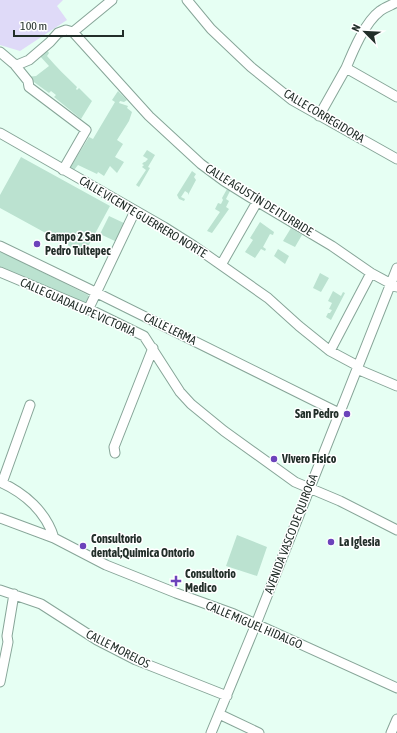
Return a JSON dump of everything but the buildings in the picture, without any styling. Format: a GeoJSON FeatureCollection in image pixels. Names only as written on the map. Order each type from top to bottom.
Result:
{"type":"FeatureCollection","features":[{"type":"Feature","properties":{"kind":"street"},"geometry":{"type":"LineString","coordinates":[[15,64],[29,60],[50,42],[58,32],[70,31],[112,0]]}},
{"type":"Feature","properties":{"kind":"street","name":"CALLE CORREGIDORA"},"geometry":{"type":"LineString","coordinates":[[187,0],[211,29],[251,67],[292,100],[397,159]]}},
{"type":"Feature","properties":{"kind":"street"},"geometry":{"type":"LineString","coordinates":[[319,116],[364,32],[384,4],[397,2]]}},
{"type":"Feature","properties":{"kind":"street","name":"CALLE AGUSTÍN DE ITURBIDE"},"geometry":{"type":"LineString","coordinates":[[70,31],[148,116],[201,164],[257,202],[332,246],[371,273],[394,286]]}},
{"type":"Feature","properties":{"kind":"street"},"geometry":{"type":"LineString","coordinates":[[0,52],[15,64],[28,81],[29,87],[86,130],[64,171]]}},
{"type":"Feature","properties":{"kind":"street"},"geometry":{"type":"LineString","coordinates":[[346,68],[397,97]]}},
{"type":"Feature","properties":{"kind":"street"},"geometry":{"type":"LineString","coordinates":[[64,171],[93,128]]}},
{"type":"Feature","properties":{"kind":"street","name":"CALLE VICENTE GUERRERO NORTE"},"geometry":{"type":"LineString","coordinates":[[0,133],[164,227],[268,298],[330,351],[358,367],[397,386]]}},
{"type":"Feature","properties":{"kind":"street"},"geometry":{"type":"LineString","coordinates":[[221,265],[257,202]]}},
{"type":"Feature","properties":{"kind":"street"},"geometry":{"type":"LineString","coordinates":[[88,310],[135,211]]}},
{"type":"Feature","properties":{"kind":"street","name":"CALLE LERMA"},"geometry":{"type":"LineString","coordinates":[[0,246],[339,413]]}},
{"type":"Feature","properties":{"kind":"street","name":"AVENIDA VASCO DE QUIROGA"},"geometry":{"type":"LineString","coordinates":[[211,733],[256,624],[339,413],[394,286],[397,268]]}},
{"type":"Feature","properties":{"kind":"street","name":"CALLE GUADALUPE VICTORIA"},"geometry":{"type":"LineString","coordinates":[[0,272],[144,336],[180,392],[191,404],[224,431],[295,482],[340,501],[397,530]]}},
{"type":"Feature","properties":{"kind":"street"},"geometry":{"type":"LineString","coordinates":[[330,351],[371,273]]}},
{"type":"Feature","properties":{"kind":"street"},"geometry":{"type":"LineString","coordinates":[[144,336],[151,320]]}},
{"type":"Feature","properties":{"kind":"street"},"geometry":{"type":"LineString","coordinates":[[115,453],[114,447],[153,348]]}},
{"type":"Feature","properties":{"kind":"street"},"geometry":{"type":"LineString","coordinates":[[30,405],[1,482],[18,492],[33,504],[51,527],[54,538]]}},
{"type":"Feature","properties":{"kind":"street","name":"CALLE MIGUEL HIDALGO"},"geometry":{"type":"LineString","coordinates":[[0,518],[54,538],[106,565],[234,614],[397,688]]}},
{"type":"Feature","properties":{"kind":"street","name":"CALLE MORELOS"},"geometry":{"type":"LineString","coordinates":[[0,590],[40,604],[97,640],[136,660],[227,696]]}},
{"type":"Feature","properties":{"kind":"street"},"geometry":{"type":"LineString","coordinates":[[0,682],[8,642],[3,635],[14,594]]}},
{"type":"Feature","properties":{"kind":"street"},"geometry":{"type":"LineString","coordinates":[[219,714],[259,733]]}},
{"type":"Feature","properties":{"kind":"street"},"geometry":{"type":"LineString","coordinates":[[391,733],[397,719]]}},
{"type":"Feature","properties":{"kind":"green space"},"geometry":{"type":"Polygon","coordinates":[[[47,50],[49,53],[47,56],[50,60],[77,87],[77,90],[79,88],[92,101],[81,119],[54,97],[56,95],[51,91],[49,93],[27,77],[36,76],[49,66],[39,55],[47,50]]]}},
{"type":"Feature","properties":{"kind":"green space"},"geometry":{"type":"Polygon","coordinates":[[[118,91],[127,100],[124,102],[120,101],[119,103],[128,106],[127,108],[132,112],[129,121],[117,140],[123,144],[115,157],[124,162],[117,173],[110,166],[104,176],[98,172],[97,174],[78,165],[74,170],[70,168],[89,137],[93,139],[115,102],[112,100],[118,91]]]}},
{"type":"Feature","properties":{"kind":"green space"},"geometry":{"type":"Polygon","coordinates":[[[147,150],[155,155],[148,167],[150,168],[139,187],[136,185],[146,170],[142,167],[144,165],[142,164],[148,159],[143,156],[147,150]]]}},
{"type":"Feature","properties":{"kind":"green space"},"geometry":{"type":"Polygon","coordinates":[[[21,157],[110,206],[84,254],[0,208],[0,195],[21,157]]]}},
{"type":"Feature","properties":{"kind":"green space"},"geometry":{"type":"Polygon","coordinates":[[[192,171],[196,174],[194,177],[196,180],[188,195],[185,191],[181,197],[185,199],[184,201],[179,199],[177,195],[192,171]]]}},
{"type":"Feature","properties":{"kind":"green space"},"geometry":{"type":"Polygon","coordinates":[[[227,189],[230,191],[226,199],[229,201],[226,207],[229,209],[212,233],[207,231],[220,212],[215,209],[218,203],[221,204],[223,200],[222,198],[227,189]]]}},
{"type":"Feature","properties":{"kind":"green space"},"geometry":{"type":"Polygon","coordinates":[[[109,216],[126,224],[117,242],[100,234],[109,216]]]}},
{"type":"Feature","properties":{"kind":"green space"},"geometry":{"type":"Polygon","coordinates":[[[260,222],[274,232],[273,235],[270,234],[263,247],[266,249],[265,251],[261,249],[255,258],[245,252],[253,240],[250,238],[260,222]]]}},
{"type":"Feature","properties":{"kind":"green space"},"geometry":{"type":"Polygon","coordinates":[[[291,228],[302,235],[295,247],[283,241],[291,228]]]}},
{"type":"Feature","properties":{"kind":"green space"},"geometry":{"type":"Polygon","coordinates":[[[278,249],[289,256],[285,264],[274,256],[278,249]]]}},
{"type":"Feature","properties":{"kind":"green space"},"geometry":{"type":"Polygon","coordinates":[[[0,251],[88,295],[89,300],[85,303],[0,268],[0,251]]]}},
{"type":"Feature","properties":{"kind":"green space"},"geometry":{"type":"Polygon","coordinates":[[[320,273],[329,278],[321,292],[313,288],[320,273]]]}},
{"type":"Feature","properties":{"kind":"green space"},"geometry":{"type":"Polygon","coordinates":[[[333,291],[341,296],[343,292],[345,293],[331,320],[326,317],[332,310],[329,309],[332,303],[328,301],[333,291]]]}},
{"type":"Feature","properties":{"kind":"green space"},"geometry":{"type":"Polygon","coordinates":[[[237,535],[267,547],[257,576],[226,566],[237,535]]]}},
{"type":"Feature","properties":{"kind":"shaded area"},"geometry":{"type":"Polygon","coordinates":[[[0,0],[63,0],[57,6],[67,20],[20,51],[0,45],[0,0]]]}},
{"type":"Feature","properties":{"kind":"place","name":"Campo 2 San Pedro Tultepec"},"geometry":{"type":"Point","coordinates":[37,244]}},
{"type":"Feature","properties":{"kind":"place","name":"San Pedro"},"geometry":{"type":"Point","coordinates":[347,414]}},
{"type":"Feature","properties":{"kind":"place","name":"Vivero Fisico"},"geometry":{"type":"Point","coordinates":[274,459]}},
{"type":"Feature","properties":{"kind":"place","name":"La Iglesia"},"geometry":{"type":"Point","coordinates":[331,542]}},
{"type":"Feature","properties":{"kind":"place","name":"Consultorio dental;Quimica Ontorio"},"geometry":{"type":"Point","coordinates":[83,546]}},
{"type":"Feature","properties":{"kind":"place","name":"Consultorio Medico"},"geometry":{"type":"Point","coordinates":[176,581]}}]}
